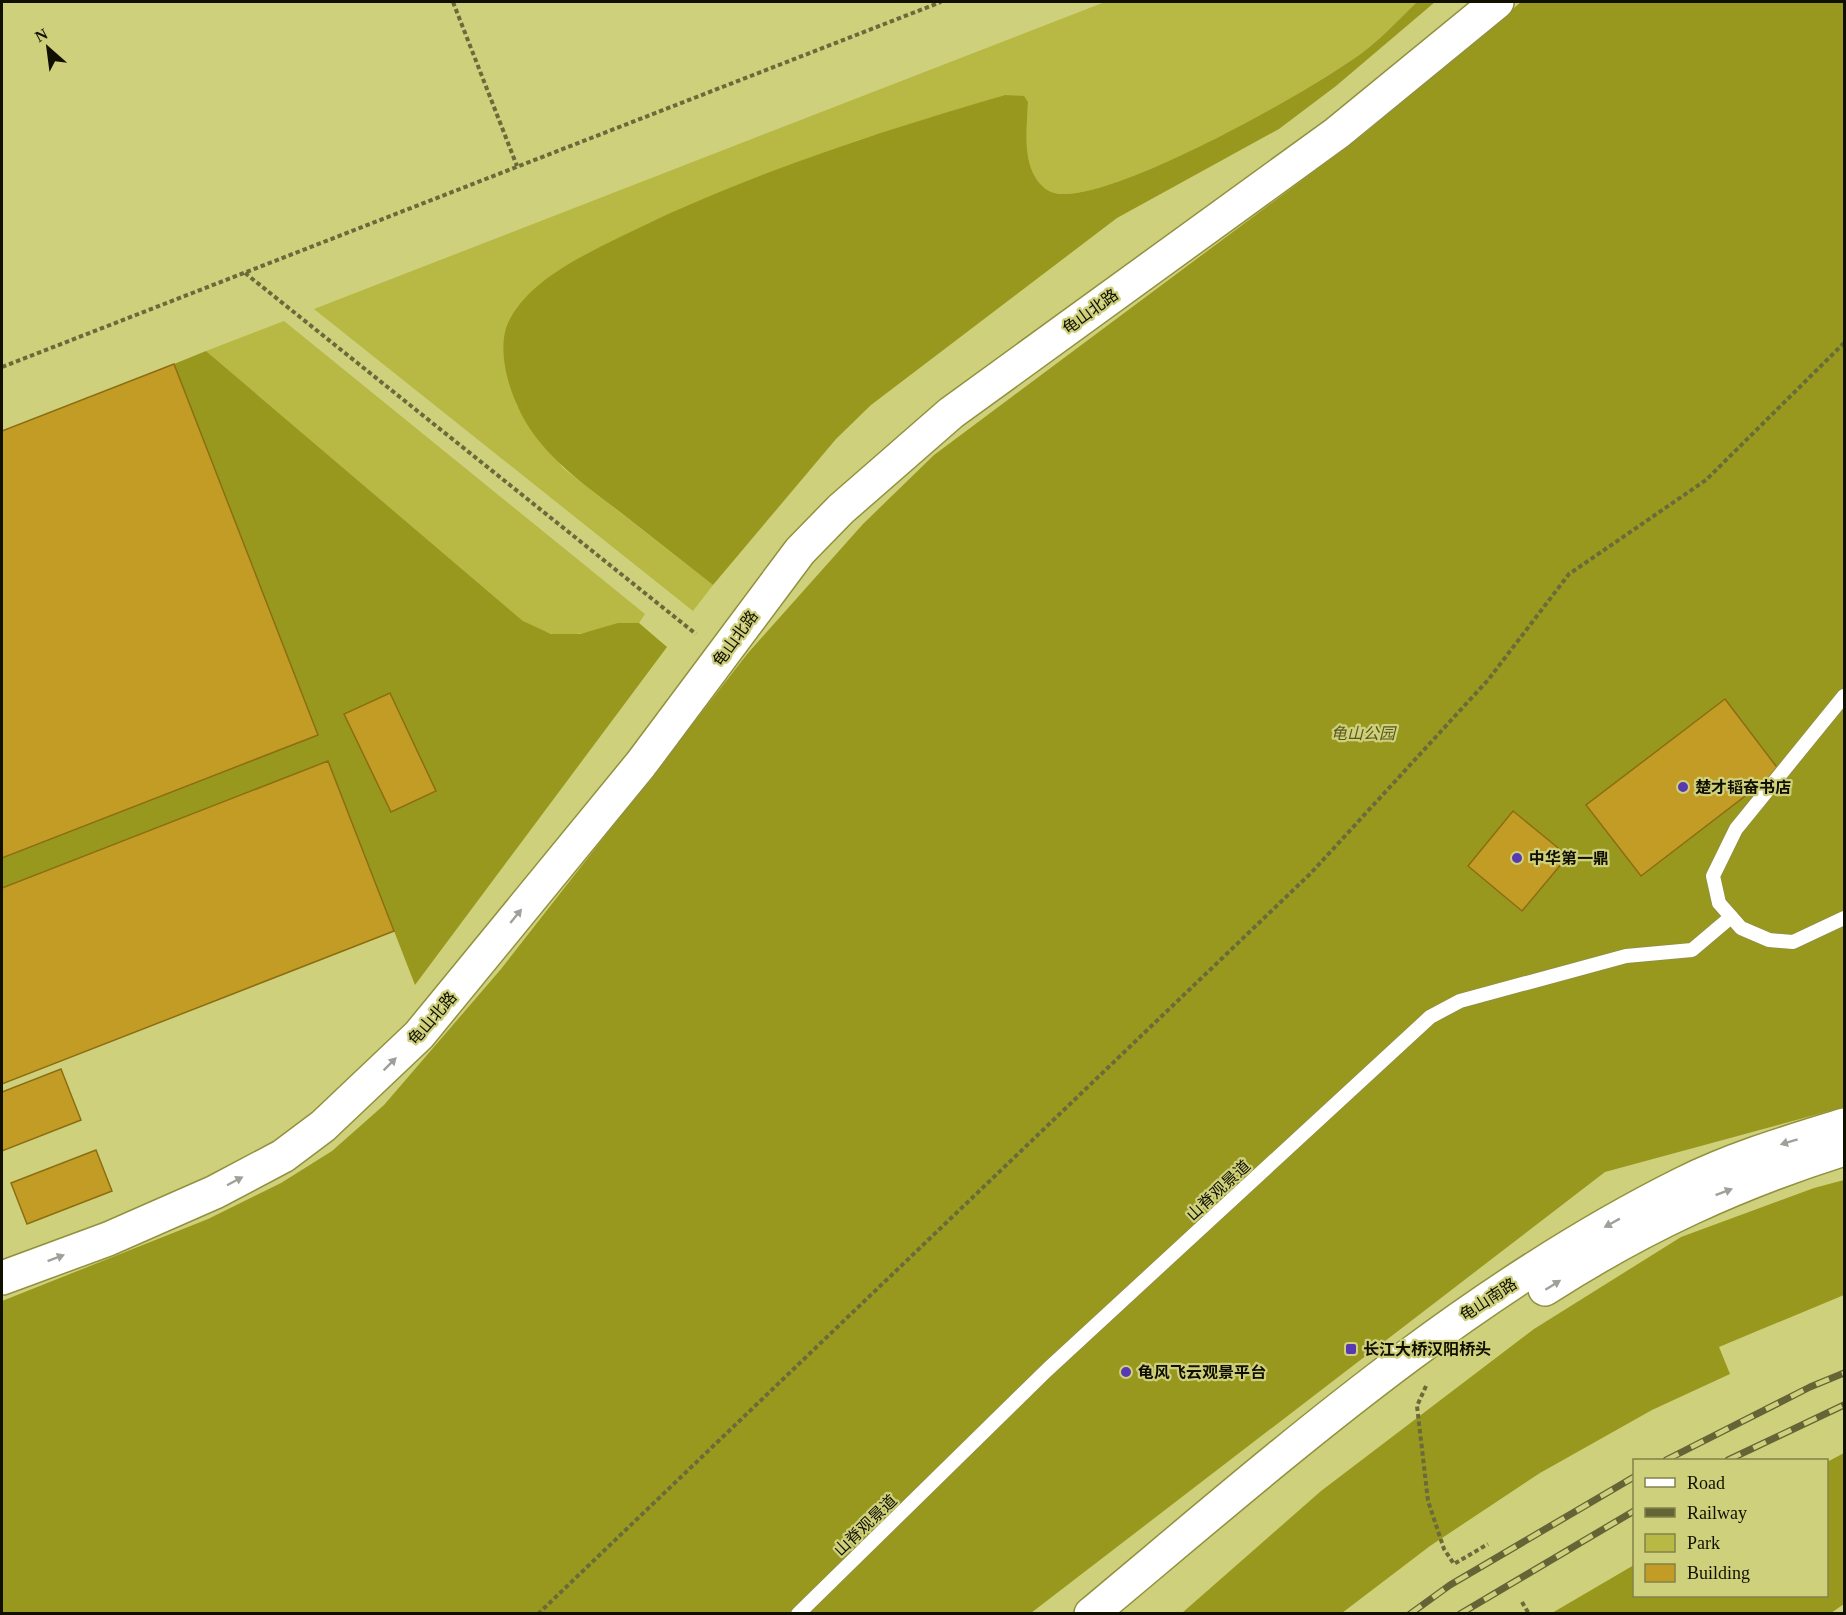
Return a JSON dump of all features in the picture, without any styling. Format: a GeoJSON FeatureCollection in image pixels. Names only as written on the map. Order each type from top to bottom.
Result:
{"type":"FeatureCollection","features":[{"type":"Feature","properties":{"kind":"main road","name":"龟山北路"},"geometry":{"type":"LineString","coordinates":[[2,1278],[108,1239],[215,1192],[283,1156],[323,1126],[418,1035],[641,764],[800,551],[841,509],[951,413],[1337,133],[1497,2]]}},
{"type":"Feature","properties":{"kind":"main road","name":"龟山南路"},"geometry":{"type":"LineString","coordinates":[[1091,1614],[1308,1432],[1455,1321],[1580,1241],[1683,1184],[1761,1150],[1845,1125]]}},
{"type":"Feature","properties":{"kind":"main road","name":"龟山南路"},"geometry":{"type":"LineString","coordinates":[[1123,1614],[1299,1466],[1435,1363],[1553,1284],[1631,1238],[1712,1196],[1787,1167],[1845,1149]]}},
{"type":"Feature","properties":{"kind":"lane"},"geometry":{"type":"LineString","coordinates":[[1845,696],[1736,829],[1713,876],[1719,903],[1731,917],[1741,928],[1769,940],[1794,942],[1845,918]]}},
{"type":"Feature","properties":{"kind":"lane","name":"山脊观景道"},"geometry":{"type":"LineString","coordinates":[[798,1614],[1047,1370],[1430,1017],[1460,1001],[1626,956],[1692,950],[1731,917]]}},
{"type":"Feature","properties":{"kind":"path"},"geometry":{"type":"LineString","coordinates":[[453,2],[517,166]]}},
{"type":"Feature","properties":{"kind":"path"},"geometry":{"type":"LineString","coordinates":[[2,367],[941,2]]}},
{"type":"Feature","properties":{"kind":"path"},"geometry":{"type":"LineString","coordinates":[[244,272],[722,655]]}},
{"type":"Feature","properties":{"kind":"path"},"geometry":{"type":"LineString","coordinates":[[538,1614],[1311,873],[1488,680],[1569,574],[1706,480],[1845,343]]}},
{"type":"Feature","properties":{"kind":"path"},"geometry":{"type":"LineString","coordinates":[[1435,1363],[1417,1406],[1428,1501],[1443,1549],[1454,1564],[1488,1544]]}},
{"type":"Feature","properties":{"kind":"path"},"geometry":{"type":"LineString","coordinates":[[1522,1602],[1529,1614]]}},
{"type":"Feature","properties":{"kind":"green space"},"geometry":{"type":"Polygon","coordinates":[[[1105,2],[1417,2],[1367,49],[1306,89],[1209,142],[1158,166],[1111,184],[1073,193],[1049,191],[1033,173],[1029,162],[1028,102],[1005,95],[859,140],[789,165],[647,224],[568,266],[542,283],[505,334],[506,367],[517,406],[563,468],[713,585],[693,611],[314,309],[1105,2]]]}},
{"type":"Feature","properties":{"kind":"green space"},"geometry":{"type":"Polygon","coordinates":[[[1417,2],[1435,2],[1336,86],[1279,129],[1117,218],[871,405],[836,439],[713,585],[561,465],[536,437],[517,405],[506,373],[503,349],[506,327],[521,303],[532,291],[575,260],[666,215],[810,157],[1005,95],[1024,96],[1028,102],[1029,162],[1033,173],[1049,191],[1073,193],[1111,184],[1158,166],[1209,142],[1306,89],[1367,49],[1417,2]]]}},
{"type":"Feature","properties":{"kind":"green space","name":"龟山公园"},"geometry":{"type":"Polygon","coordinates":[[[1521,2],[1844,2],[1844,1107],[1605,1172],[1031,1613],[2,1614],[2,1301],[208,1219],[281,1183],[332,1151],[384,1105],[501,969],[748,653],[863,524],[934,455],[1364,134],[1521,2]]]}},
{"type":"Feature","properties":{"kind":"green space"},"geometry":{"type":"Polygon","coordinates":[[[284,321],[645,614],[639,623],[559,635],[546,632],[523,621],[206,351],[284,321]]]}},
{"type":"Feature","properties":{"kind":"green space"},"geometry":{"type":"Polygon","coordinates":[[[206,351],[523,621],[551,634],[580,634],[618,623],[639,623],[667,647],[415,985],[328,761],[2,888],[2,858],[318,735],[174,364],[206,351]]]}},
{"type":"Feature","properties":{"kind":"green space"},"geometry":{"type":"Polygon","coordinates":[[[1844,1180],[1844,1295],[1719,1347],[1730,1374],[1652,1410],[1540,1473],[1430,1546],[1342,1613],[1182,1613],[1321,1491],[1534,1329],[1681,1237],[1814,1188],[1844,1180]]]}},
{"type":"Feature","properties":{"kind":"green space"},"geometry":{"type":"Polygon","coordinates":[[[1844,1453],[1844,1604],[1831,1613],[1552,1613],[1633,1566],[1633,1597],[1828,1597],[1828,1461],[1844,1453]]]}},
{"type":"Feature","properties":{"kind":"building"},"geometry":{"type":"Polygon","coordinates":[[[174,364],[318,735],[2,858],[2,431],[174,364]]]}},
{"type":"Feature","properties":{"kind":"building"},"geometry":{"type":"Polygon","coordinates":[[[390,693],[436,791],[391,812],[344,714],[390,693]]]}},
{"type":"Feature","properties":{"kind":"building","name":"楚才韬奋书店"},"geometry":{"type":"Polygon","coordinates":[[[1725,699],[1779,770],[1641,876],[1586,805],[1725,699]]]}},
{"type":"Feature","properties":{"kind":"building"},"geometry":{"type":"Polygon","coordinates":[[[328,761],[394,931],[2,1084],[2,888],[328,761]]]}},
{"type":"Feature","properties":{"kind":"building"},"geometry":{"type":"Polygon","coordinates":[[[1513,811],[1568,856],[1522,911],[1468,866],[1513,811]]]}},
{"type":"Feature","properties":{"kind":"building"},"geometry":{"type":"Polygon","coordinates":[[[61,1069],[81,1120],[2,1151],[2,1092],[61,1069]]]}},
{"type":"Feature","properties":{"kind":"building"},"geometry":{"type":"Polygon","coordinates":[[[96,1150],[112,1191],[27,1224],[11,1183],[96,1150]]]}},
{"type":"Feature","properties":{"kind":"railway"},"geometry":{"type":"LineString","coordinates":[[1668,1459],[1810,1387],[1844,1373]]}},
{"type":"Feature","properties":{"kind":"railway"},"geometry":{"type":"LineString","coordinates":[[1730,1459],[1844,1405]]}},
{"type":"Feature","properties":{"kind":"railway"},"geometry":{"type":"LineString","coordinates":[[1410,1614],[1450,1585],[1633,1478]]}},
{"type":"Feature","properties":{"kind":"railway"},"geometry":{"type":"LineString","coordinates":[[1460,1614],[1633,1512]]}},
{"type":"Feature","properties":{"kind":"place","name":"楚才韬奋书店"},"geometry":{"type":"Point","coordinates":[1683,787]}},
{"type":"Feature","properties":{"kind":"place","name":"中华第一鼎"},"geometry":{"type":"Point","coordinates":[1517,858]}},
{"type":"Feature","properties":{"kind":"place","name":"长江大桥汉阳桥头"},"geometry":{"type":"Point","coordinates":[1351,1349]}},
{"type":"Feature","properties":{"kind":"place","name":"龟风飞云观景平台"},"geometry":{"type":"Point","coordinates":[1126,1372]}}]}
